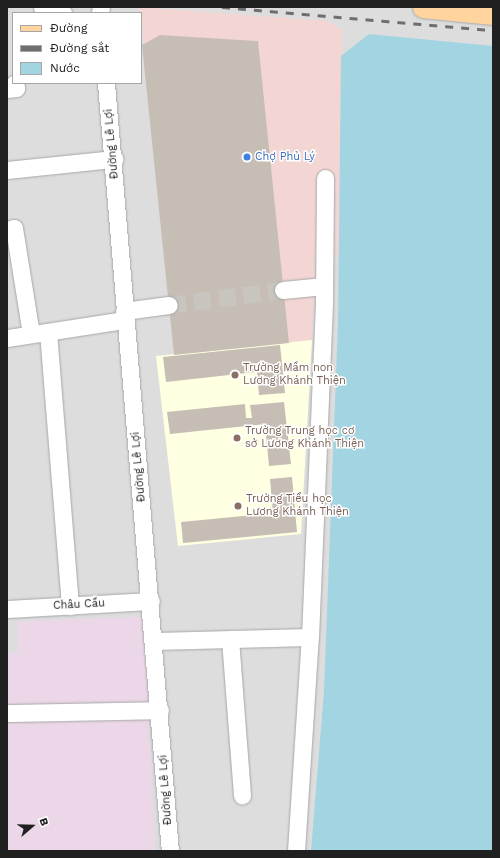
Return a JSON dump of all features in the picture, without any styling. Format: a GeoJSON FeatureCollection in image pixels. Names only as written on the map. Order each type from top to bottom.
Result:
{"type":"FeatureCollection","features":[{"type":"Feature","properties":{"kind":"main road"},"geometry":{"type":"LineString","coordinates":[[423,7],[493,14]]}},
{"type":"Feature","properties":{"kind":"street"},"geometry":{"type":"LineString","coordinates":[[42,7],[59,12]]}},
{"type":"Feature","properties":{"kind":"street"},"geometry":{"type":"LineString","coordinates":[[7,89],[16,88],[15,84]]}},
{"type":"Feature","properties":{"kind":"street","name":"Đường Lê Lợi"},"geometry":{"type":"LineString","coordinates":[[106,84],[114,159],[125,316],[151,601],[170,851]]}},
{"type":"Feature","properties":{"kind":"street"},"geometry":{"type":"LineString","coordinates":[[7,170],[114,159]]}},
{"type":"Feature","properties":{"kind":"street"},"geometry":{"type":"LineString","coordinates":[[296,851],[310,637],[324,286],[324,178]]}},
{"type":"Feature","properties":{"kind":"street"},"geometry":{"type":"LineString","coordinates":[[7,230],[14,228],[31,334]]}},
{"type":"Feature","properties":{"kind":"street"},"geometry":{"type":"LineString","coordinates":[[283,290],[324,286]]}},
{"type":"Feature","properties":{"kind":"street"},"geometry":{"type":"LineString","coordinates":[[7,338],[48,332],[169,305]]}},
{"type":"Feature","properties":{"kind":"street"},"geometry":{"type":"LineString","coordinates":[[48,332],[70,606]]}},
{"type":"Feature","properties":{"kind":"street","name":"Châu Cầu"},"geometry":{"type":"LineString","coordinates":[[7,609],[151,601]]}},
{"type":"Feature","properties":{"kind":"street"},"geometry":{"type":"LineString","coordinates":[[154,640],[310,637]]}},
{"type":"Feature","properties":{"kind":"street"},"geometry":{"type":"LineString","coordinates":[[230,638],[242,796]]}},
{"type":"Feature","properties":{"kind":"street"},"geometry":{"type":"LineString","coordinates":[[7,712],[160,710]]}},
{"type":"Feature","properties":{"kind":"shaded area"},"geometry":{"type":"Polygon","coordinates":[[[7,7],[493,7],[493,851],[7,851],[7,7]]]}},
{"type":"Feature","properties":{"kind":"shaded area","name":"Chợ Phủ Lý"},"geometry":{"type":"Polygon","coordinates":[[[137,7],[327,21],[342,29],[339,257],[315,258],[312,340],[174,355],[142,12],[137,7]]]}},
{"type":"Feature","properties":{"kind":"shaded area"},"geometry":{"type":"Polygon","coordinates":[[[312,340],[301,534],[178,546],[156,356],[312,340]]]}},
{"type":"Feature","properties":{"kind":"shaded area"},"geometry":{"type":"Polygon","coordinates":[[[144,617],[155,851],[7,851],[7,654],[18,652],[17,621],[144,617]]]}},
{"type":"Feature","properties":{"kind":"water"},"geometry":{"type":"Polygon","coordinates":[[[369,34],[493,46],[493,851],[311,851],[324,691],[338,322],[341,56],[369,34]]]}},
{"type":"Feature","properties":{"kind":"building","name":"Chợ Phủ Lý"},"geometry":{"type":"Polygon","coordinates":[[[160,35],[258,41],[289,343],[174,355],[142,45],[160,35]]]}},
{"type":"Feature","properties":{"kind":"building"},"geometry":{"type":"Polygon","coordinates":[[[280,345],[285,393],[259,395],[257,372],[166,382],[163,357],[280,345]]]}},
{"type":"Feature","properties":{"kind":"building"},"geometry":{"type":"Polygon","coordinates":[[[284,402],[291,464],[269,466],[265,424],[170,434],[167,412],[245,404],[246,418],[252,418],[250,405],[284,402]]]}},
{"type":"Feature","properties":{"kind":"building"},"geometry":{"type":"Polygon","coordinates":[[[292,477],[297,532],[183,543],[181,522],[273,513],[270,479],[292,477]]]}},
{"type":"Feature","properties":{"kind":"tunnel"},"geometry":{"type":"LineString","coordinates":[[169,305],[283,290]]}},
{"type":"Feature","properties":{"kind":"railway"},"geometry":{"type":"LineString","coordinates":[[222,7],[493,30]]}},
{"type":"Feature","properties":{"kind":"place","name":"Chợ Phủ Lý"},"geometry":{"type":"Point","coordinates":[247,157]}},
{"type":"Feature","properties":{"kind":"place","name":"Trường Mầm non Lương Khánh Thiện"},"geometry":{"type":"Point","coordinates":[235,375]}},
{"type":"Feature","properties":{"kind":"place","name":"Trường Trung học cơ sở Lương Khánh Thiện"},"geometry":{"type":"Point","coordinates":[237,438]}},
{"type":"Feature","properties":{"kind":"place","name":"Trường Tiểu học Lương Khánh Thiện"},"geometry":{"type":"Point","coordinates":[238,506]}}]}
